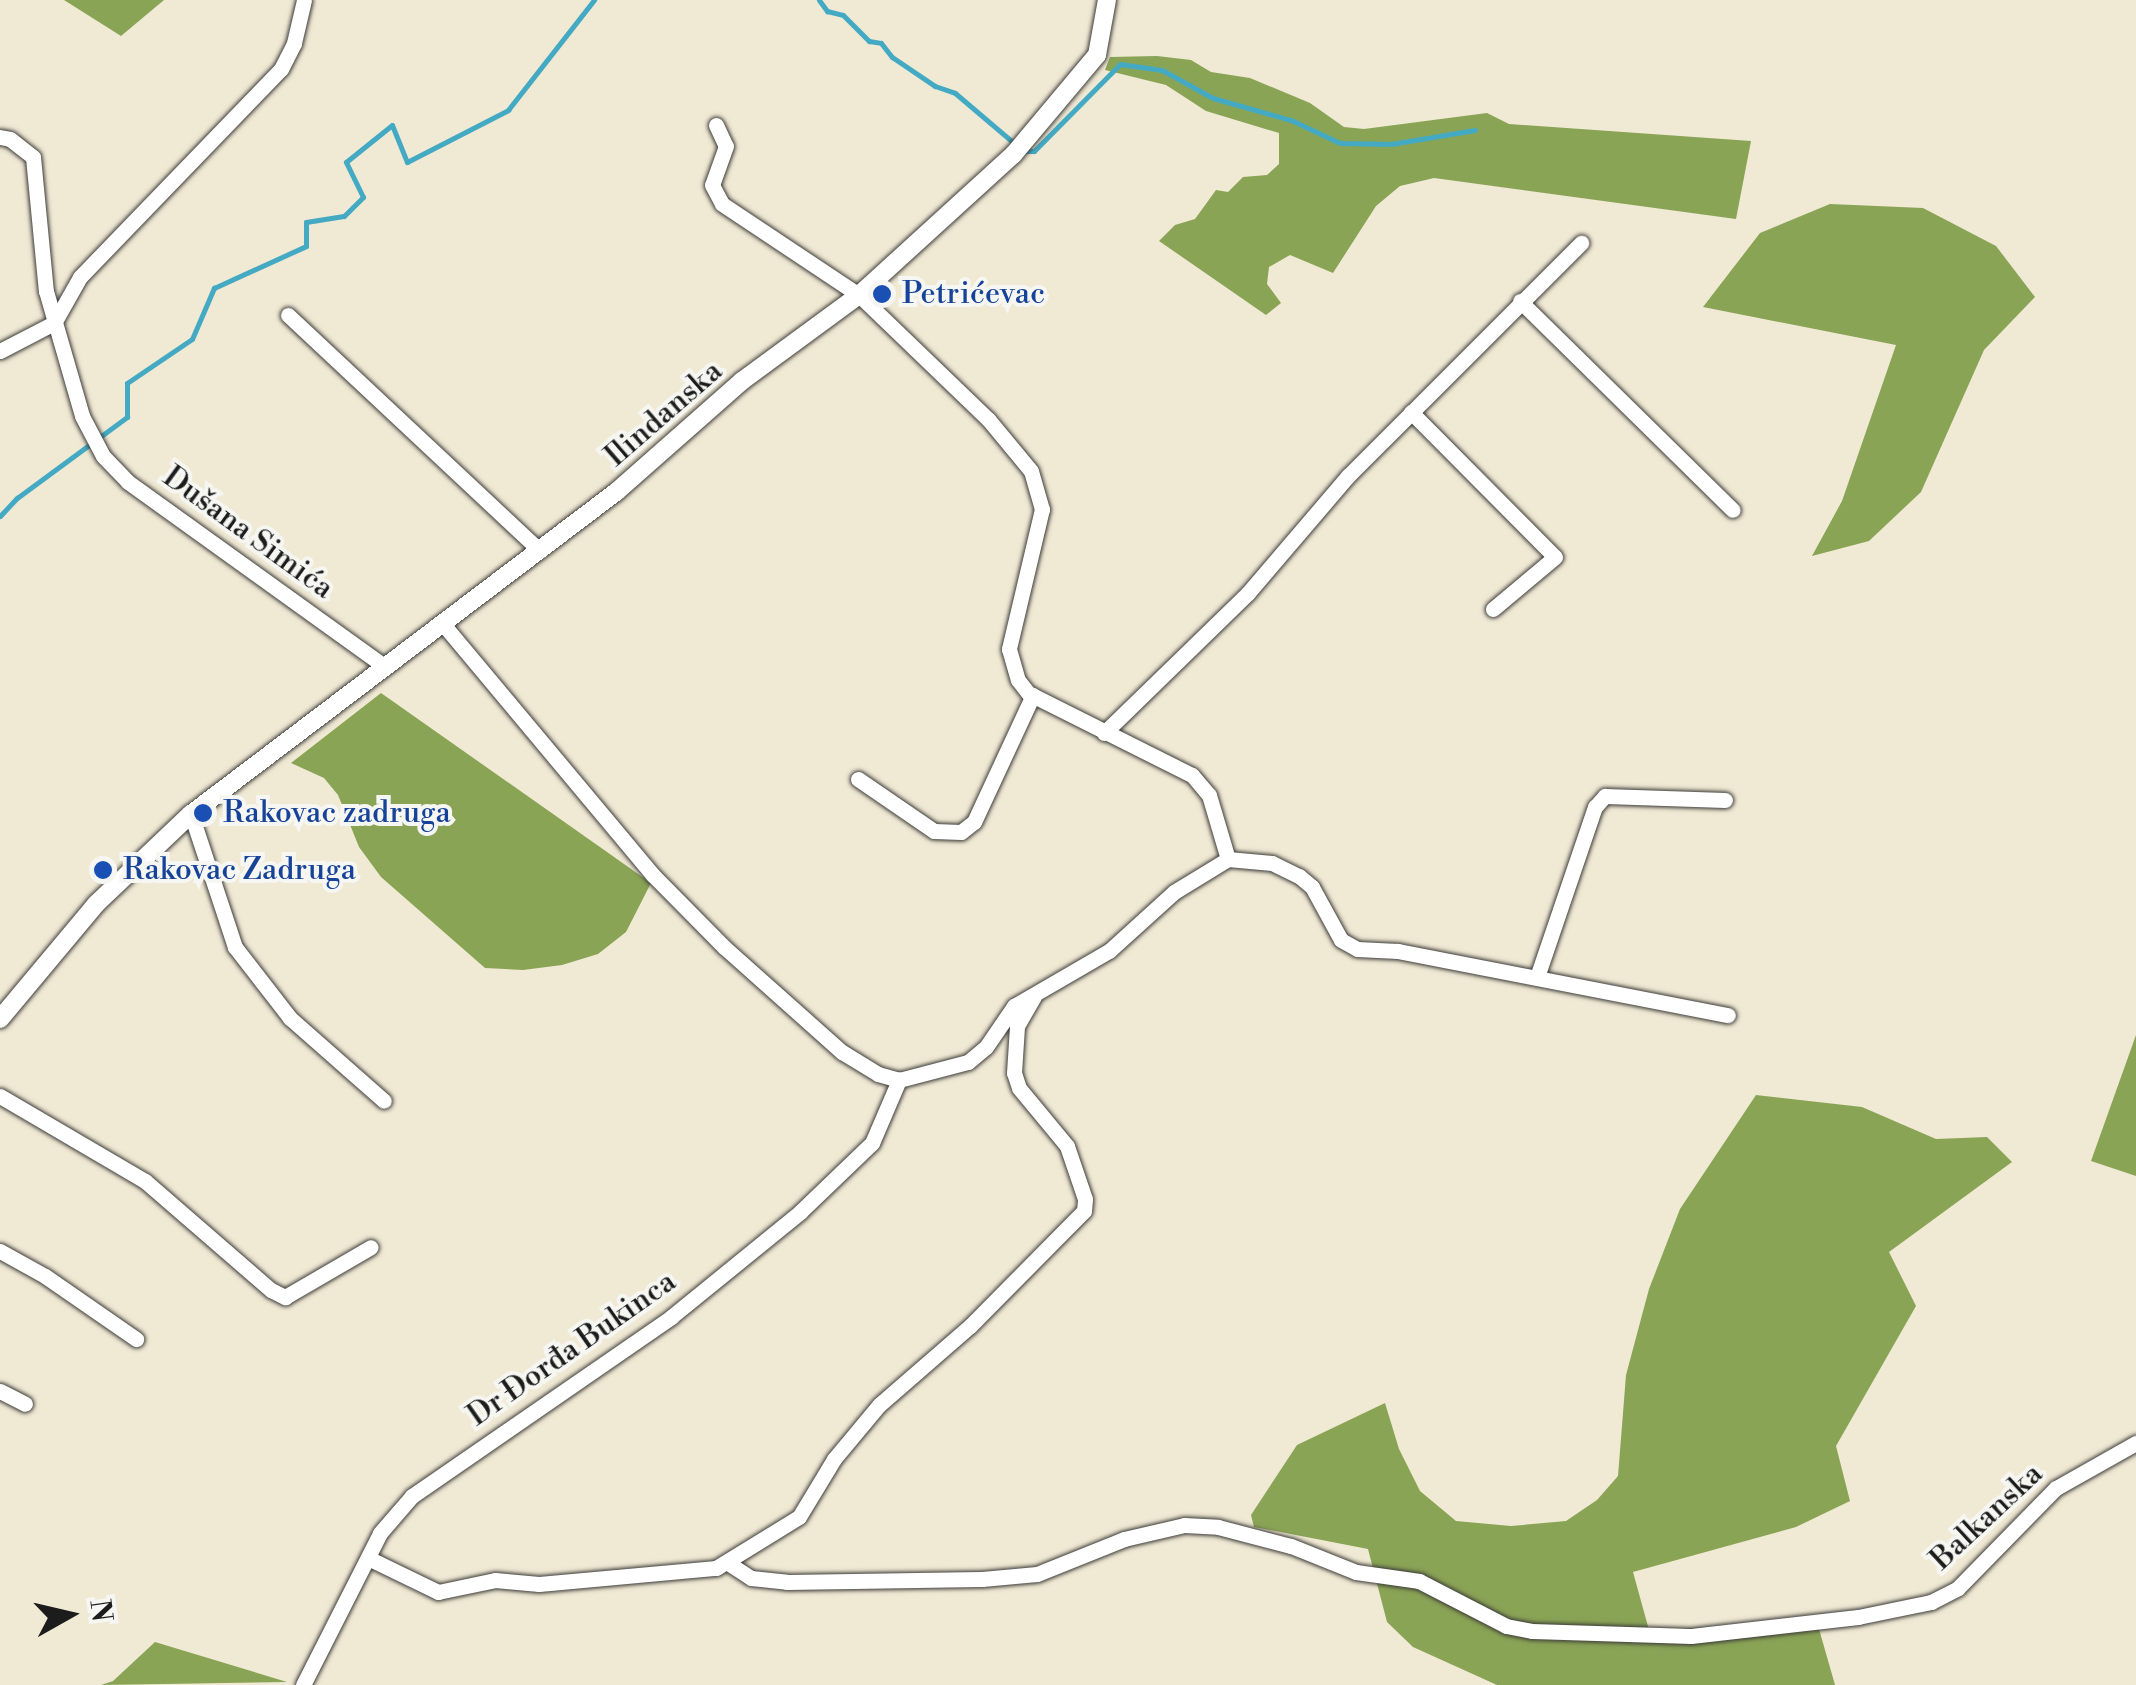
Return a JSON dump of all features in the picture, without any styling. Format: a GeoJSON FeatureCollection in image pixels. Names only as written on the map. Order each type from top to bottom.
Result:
{"type":"FeatureCollection","features":[{"type":"Feature","properties":{"kind":"street"},"geometry":{"type":"LineString","coordinates":[[0,351],[54,323],[80,277],[281,68],[294,43],[304,0]]}},
{"type":"Feature","properties":{"kind":"street","name":"Ilindanska"},"geometry":{"type":"LineString","coordinates":[[0,1019],[96,904],[191,814],[540,551],[742,381],[859,296],[1013,155],[1097,54],[1107,0]]}},
{"type":"Feature","properties":{"kind":"street"},"geometry":{"type":"LineString","coordinates":[[716,125],[726,146],[712,185],[722,204],[859,296],[988,419],[1037,484],[1041,520],[1008,649],[1018,680],[1033,696],[1192,774],[1201,783],[1228,859]]}},
{"type":"Feature","properties":{"kind":"street","name":"Dušana Simića"},"geometry":{"type":"LineString","coordinates":[[0,137],[10,138],[33,157],[46,290],[89,434],[103,456],[128,482],[385,668]]}},
{"type":"Feature","properties":{"kind":"street"},"geometry":{"type":"LineString","coordinates":[[1104,733],[1248,592],[1411,412],[1581,244]]}},
{"type":"Feature","properties":{"kind":"street"},"geometry":{"type":"LineString","coordinates":[[1520,301],[1732,510]]}},
{"type":"Feature","properties":{"kind":"street"},"geometry":{"type":"LineString","coordinates":[[288,315],[540,551]]}},
{"type":"Feature","properties":{"kind":"street"},"geometry":{"type":"LineString","coordinates":[[1411,412],[1555,556],[1493,609]]}},
{"type":"Feature","properties":{"kind":"street"},"geometry":{"type":"LineString","coordinates":[[442,624],[653,875],[724,947],[842,1052],[878,1074],[899,1080],[968,1062],[986,1048],[1014,1006],[1109,951],[1174,892],[1228,859],[1272,863],[1300,876],[1312,886],[1348,946],[1537,977],[1728,1015]]}},
{"type":"Feature","properties":{"kind":"street"},"geometry":{"type":"LineString","coordinates":[[858,780],[934,831],[961,832],[974,822],[1033,696]]}},
{"type":"Feature","properties":{"kind":"street"},"geometry":{"type":"LineString","coordinates":[[1537,977],[1595,807],[1605,796],[1725,800]]}},
{"type":"Feature","properties":{"kind":"street"},"geometry":{"type":"LineString","coordinates":[[191,814],[235,946],[290,1018],[384,1101]]}},
{"type":"Feature","properties":{"kind":"street"},"geometry":{"type":"LineString","coordinates":[[368,1558],[438,1592],[496,1580],[538,1584],[716,1568],[799,1516],[834,1459],[880,1405],[970,1326],[1084,1211],[1085,1199],[1067,1146],[1019,1088],[1014,1073],[1017,1026],[1036,993]]}},
{"type":"Feature","properties":{"kind":"street","name":"Dr Đorđa Bukinca"},"geometry":{"type":"LineString","coordinates":[[304,1685],[380,1533],[412,1496],[671,1316],[851,1166],[872,1143],[899,1080]]}},
{"type":"Feature","properties":{"kind":"street"},"geometry":{"type":"LineString","coordinates":[[0,1096],[145,1180],[285,1297],[371,1248]]}},
{"type":"Feature","properties":{"kind":"street"},"geometry":{"type":"LineString","coordinates":[[0,1252],[45,1276],[136,1339]]}},
{"type":"Feature","properties":{"kind":"street"},"geometry":{"type":"LineString","coordinates":[[0,1391],[25,1404]]}},
{"type":"Feature","properties":{"kind":"street","name":"Balkanska"},"geometry":{"type":"LineString","coordinates":[[728,1563],[751,1578],[787,1582],[982,1579],[1037,1574],[1124,1539],[1184,1525],[1218,1527],[1290,1546],[1356,1572],[1419,1581],[1506,1626],[1532,1631],[1691,1636],[1858,1618],[1932,1602],[1958,1588],[2056,1488],[2136,1442]]}},
{"type":"Feature","properties":{"kind":"green space"},"geometry":{"type":"Polygon","coordinates":[[[64,0],[164,0],[121,36],[64,0]]]}},
{"type":"Feature","properties":{"kind":"green space"},"geometry":{"type":"Polygon","coordinates":[[[1110,57],[1191,60],[1211,72],[1250,78],[1310,103],[1344,127],[1364,129],[1487,113],[1509,124],[1751,141],[1736,219],[1434,178],[1400,186],[1376,206],[1333,273],[1290,255],[1269,267],[1267,284],[1281,303],[1266,315],[1159,241],[1175,225],[1195,219],[1216,190],[1228,192],[1243,177],[1267,175],[1279,164],[1279,133],[1206,111],[1166,85],[1105,70],[1110,57]]]}},
{"type":"Feature","properties":{"kind":"green space"},"geometry":{"type":"Polygon","coordinates":[[[1830,204],[1923,208],[1996,246],[2035,297],[1984,350],[1921,492],[1869,541],[1812,556],[1842,501],[1896,345],[1703,307],[1760,233],[1830,204]]]}},
{"type":"Feature","properties":{"kind":"green space"},"geometry":{"type":"Polygon","coordinates":[[[381,693],[651,883],[626,932],[598,954],[562,965],[523,970],[485,968],[381,877],[359,847],[338,795],[324,778],[291,763],[381,693]]]}},
{"type":"Feature","properties":{"kind":"green space"},"geometry":{"type":"Polygon","coordinates":[[[2136,1035],[2136,1176],[2091,1161],[2136,1035]]]}},
{"type":"Feature","properties":{"kind":"green space"},"geometry":{"type":"Polygon","coordinates":[[[1756,1095],[1862,1107],[1936,1139],[1987,1137],[2012,1162],[1889,1252],[1916,1306],[1836,1446],[1850,1501],[1796,1527],[1633,1572],[1649,1630],[1817,1622],[1835,1685],[1497,1685],[1413,1647],[1387,1622],[1368,1549],[1254,1527],[1251,1515],[1297,1445],[1385,1403],[1399,1449],[1420,1491],[1456,1521],[1511,1526],[1566,1521],[1597,1500],[1618,1476],[1626,1375],[1649,1289],[1680,1209],[1756,1095]]]}},
{"type":"Feature","properties":{"kind":"green space"},"geometry":{"type":"Polygon","coordinates":[[[155,1642],[287,1682],[101,1685],[113,1681],[155,1642]]]}},
{"type":"Feature","properties":{"kind":"waterway"},"geometry":{"type":"LineString","coordinates":[[0,516],[17,498],[127,417],[127,383],[192,339],[214,288],[306,246],[306,222],[344,216],[363,197],[346,162],[392,125],[407,162],[508,110],[594,0]]}},
{"type":"Feature","properties":{"kind":"waterway"},"geometry":{"type":"LineString","coordinates":[[819,0],[827,11],[843,15],[869,41],[881,43],[892,57],[935,86],[955,93],[1015,144]]}},
{"type":"Feature","properties":{"kind":"waterway"},"geometry":{"type":"LineString","coordinates":[[1024,151],[1034,151],[1120,64],[1162,70],[1213,98],[1291,120],[1340,143],[1391,144],[1475,130]]}},
{"type":"Feature","properties":{"kind":"place","name":"Petrićevac"},"geometry":{"type":"Point","coordinates":[882,294]}},
{"type":"Feature","properties":{"kind":"place","name":"Rakovac zadruga"},"geometry":{"type":"Point","coordinates":[203,813]}},
{"type":"Feature","properties":{"kind":"place","name":"Rakovac Zadruga"},"geometry":{"type":"Point","coordinates":[103,870]}}]}
